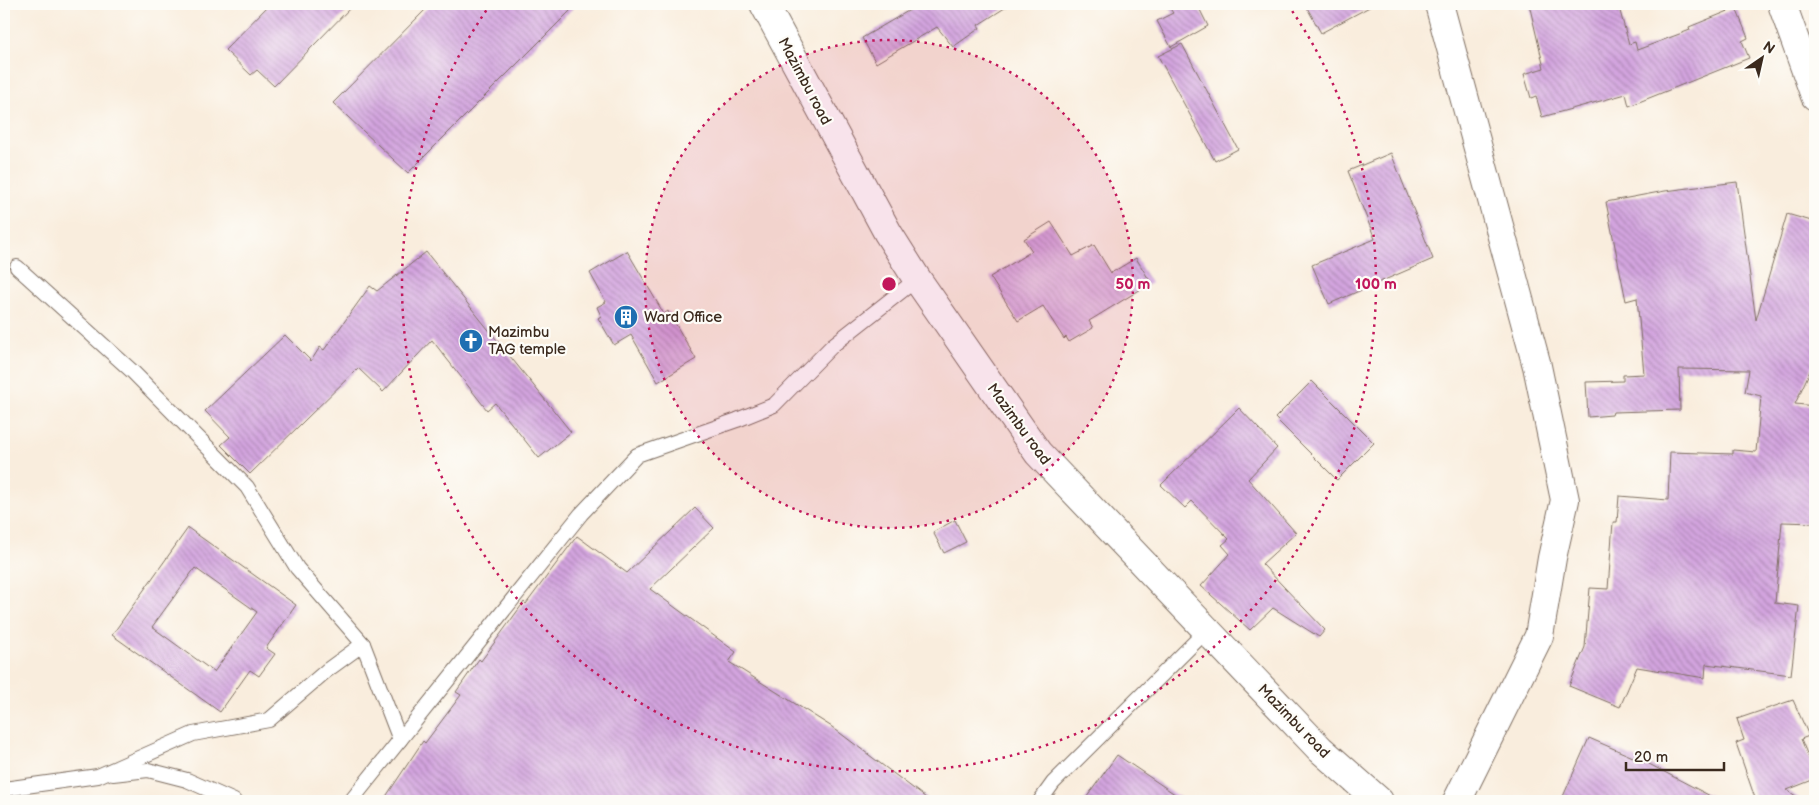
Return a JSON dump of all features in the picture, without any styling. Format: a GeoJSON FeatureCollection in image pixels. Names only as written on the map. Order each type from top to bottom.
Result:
{"type":"FeatureCollection","features":[{"type":"Feature","properties":{"kind":"street","name":"Mazimbu road"},"geometry":{"type":"LineString","coordinates":[[764,4],[888,233],[917,279],[1038,453],[1320,749],[1379,801]]}},
{"type":"Feature","properties":{"kind":"street"},"geometry":{"type":"LineString","coordinates":[[1439,4],[1537,366],[1565,500],[1552,558],[1539,636],[1457,801]]}},
{"type":"Feature","properties":{"kind":"street"},"geometry":{"type":"LineString","coordinates":[[1782,4],[1815,96]]}},
{"type":"Feature","properties":{"kind":"lane"},"geometry":{"type":"LineString","coordinates":[[17,267],[132,372],[247,487],[297,568],[363,644],[400,740]]}},
{"type":"Feature","properties":{"kind":"lane"},"geometry":{"type":"LineString","coordinates":[[351,801],[581,514],[637,455],[774,405],[832,345],[917,279]]}},
{"type":"Feature","properties":{"kind":"lane"},"geometry":{"type":"LineString","coordinates":[[1040,801],[1053,783],[1207,630]]}},
{"type":"Feature","properties":{"kind":"lane"},"geometry":{"type":"LineString","coordinates":[[98,776],[193,734],[269,720],[326,671],[363,644]]}},
{"type":"Feature","properties":{"kind":"lane"},"geometry":{"type":"LineString","coordinates":[[4,789],[148,770],[187,780],[234,801]]}},
{"type":"Feature","properties":{"kind":"building"},"geometry":{"type":"Polygon","coordinates":[[[270,4],[354,4],[274,86],[257,70],[251,75],[225,50],[270,4]]]}},
{"type":"Feature","properties":{"kind":"building"},"geometry":{"type":"Polygon","coordinates":[[[431,4],[577,4],[408,173],[333,103],[431,4]]]}},
{"type":"Feature","properties":{"kind":"building"},"geometry":{"type":"Polygon","coordinates":[[[920,4],[1011,4],[978,25],[980,28],[953,47],[937,27],[876,63],[862,38],[920,4]]]}},
{"type":"Feature","properties":{"kind":"building"},"geometry":{"type":"Polygon","coordinates":[[[1167,4],[1197,4],[1208,26],[1171,47],[1157,21],[1173,13],[1167,4]]]}},
{"type":"Feature","properties":{"kind":"building"},"geometry":{"type":"Polygon","coordinates":[[[1305,4],[1375,4],[1321,33],[1305,4]]]}},
{"type":"Feature","properties":{"kind":"building"},"geometry":{"type":"Polygon","coordinates":[[[1529,4],[1618,4],[1629,44],[1635,42],[1637,50],[1690,30],[1689,27],[1736,8],[1748,38],[1742,41],[1749,58],[1629,106],[1626,94],[1542,117],[1536,96],[1531,98],[1524,74],[1544,68],[1529,4]]]}},
{"type":"Feature","properties":{"kind":"building"},"geometry":{"type":"Polygon","coordinates":[[[1182,44],[1238,149],[1215,161],[1158,56],[1182,44]]]}},
{"type":"Feature","properties":{"kind":"building"},"geometry":{"type":"Polygon","coordinates":[[[1391,153],[1433,259],[1329,304],[1312,265],[1375,239],[1348,171],[1391,153]]]}},
{"type":"Feature","properties":{"kind":"building"},"geometry":{"type":"Polygon","coordinates":[[[1737,182],[1756,320],[1787,214],[1815,222],[1815,360],[1795,404],[1815,406],[1815,523],[1782,522],[1775,603],[1799,606],[1791,675],[1706,664],[1705,678],[1637,667],[1620,707],[1569,686],[1585,647],[1590,588],[1608,589],[1613,522],[1617,522],[1619,496],[1668,500],[1670,452],[1733,454],[1733,450],[1756,452],[1761,396],[1745,392],[1749,370],[1679,369],[1680,410],[1613,412],[1612,415],[1588,417],[1586,382],[1623,381],[1623,375],[1644,374],[1637,298],[1626,301],[1606,202],[1665,191],[1737,182]]]}},
{"type":"Feature","properties":{"kind":"building"},"geometry":{"type":"Polygon","coordinates":[[[1051,222],[1073,256],[1094,245],[1111,273],[1136,258],[1151,283],[1089,321],[1093,328],[1069,342],[1066,337],[1064,339],[1043,306],[1018,321],[990,277],[1032,251],[1024,239],[1051,222]]]}},
{"type":"Feature","properties":{"kind":"building","name":"Ward Office"},"geometry":{"type":"Polygon","coordinates":[[[627,251],[664,314],[668,311],[696,359],[658,382],[631,335],[614,345],[598,318],[601,316],[597,307],[606,302],[590,273],[627,251]]]}},
{"type":"Feature","properties":{"kind":"building"},"geometry":{"type":"Polygon","coordinates":[[[426,252],[571,432],[539,458],[495,403],[487,410],[432,340],[383,392],[358,368],[250,474],[221,445],[230,437],[205,411],[285,335],[311,361],[320,347],[324,350],[370,286],[377,291],[426,252]]]}},
{"type":"Feature","properties":{"kind":"building"},"geometry":{"type":"Polygon","coordinates":[[[1312,381],[1374,443],[1337,480],[1275,418],[1312,381]]]}},
{"type":"Feature","properties":{"kind":"building"},"geometry":{"type":"Polygon","coordinates":[[[1239,408],[1277,448],[1248,479],[1296,533],[1262,564],[1325,630],[1319,637],[1273,608],[1250,630],[1201,586],[1230,554],[1222,545],[1229,539],[1192,501],[1185,508],[1161,485],[1239,408]]]}},
{"type":"Feature","properties":{"kind":"building"},"geometry":{"type":"Polygon","coordinates":[[[695,508],[714,528],[650,589],[736,652],[729,662],[832,727],[930,801],[383,801],[423,741],[425,743],[461,695],[456,692],[479,659],[481,661],[524,602],[526,604],[577,536],[627,573],[695,508]]]}},
{"type":"Feature","properties":{"kind":"building"},"geometry":{"type":"Polygon","coordinates":[[[955,520],[966,542],[944,553],[933,532],[955,520]]]}},
{"type":"Feature","properties":{"kind":"building"},"geometry":{"type":"Polygon","coordinates":[[[188,528],[296,605],[266,648],[275,654],[259,676],[250,670],[220,712],[112,635],[188,528]],[[195,568],[152,627],[214,672],[257,612],[195,568]]]}},
{"type":"Feature","properties":{"kind":"building"},"geometry":{"type":"Polygon","coordinates":[[[1793,700],[1809,736],[1801,739],[1815,773],[1815,779],[1787,790],[1803,801],[1756,801],[1736,743],[1744,740],[1737,719],[1793,700]]]}},
{"type":"Feature","properties":{"kind":"building"},"geometry":{"type":"Polygon","coordinates":[[[1589,738],[1649,764],[1720,801],[1561,801],[1589,738]]]}},
{"type":"Feature","properties":{"kind":"building"},"geometry":{"type":"Polygon","coordinates":[[[1117,755],[1185,801],[1084,801],[1117,755]]]}},
{"type":"Feature","properties":{"kind":"place","name":"Ward Office"},"geometry":{"type":"Point","coordinates":[626,317]}},
{"type":"Feature","properties":{"kind":"place","name":"Mazimbu TAG temple"},"geometry":{"type":"Point","coordinates":[471,341]}}]}
